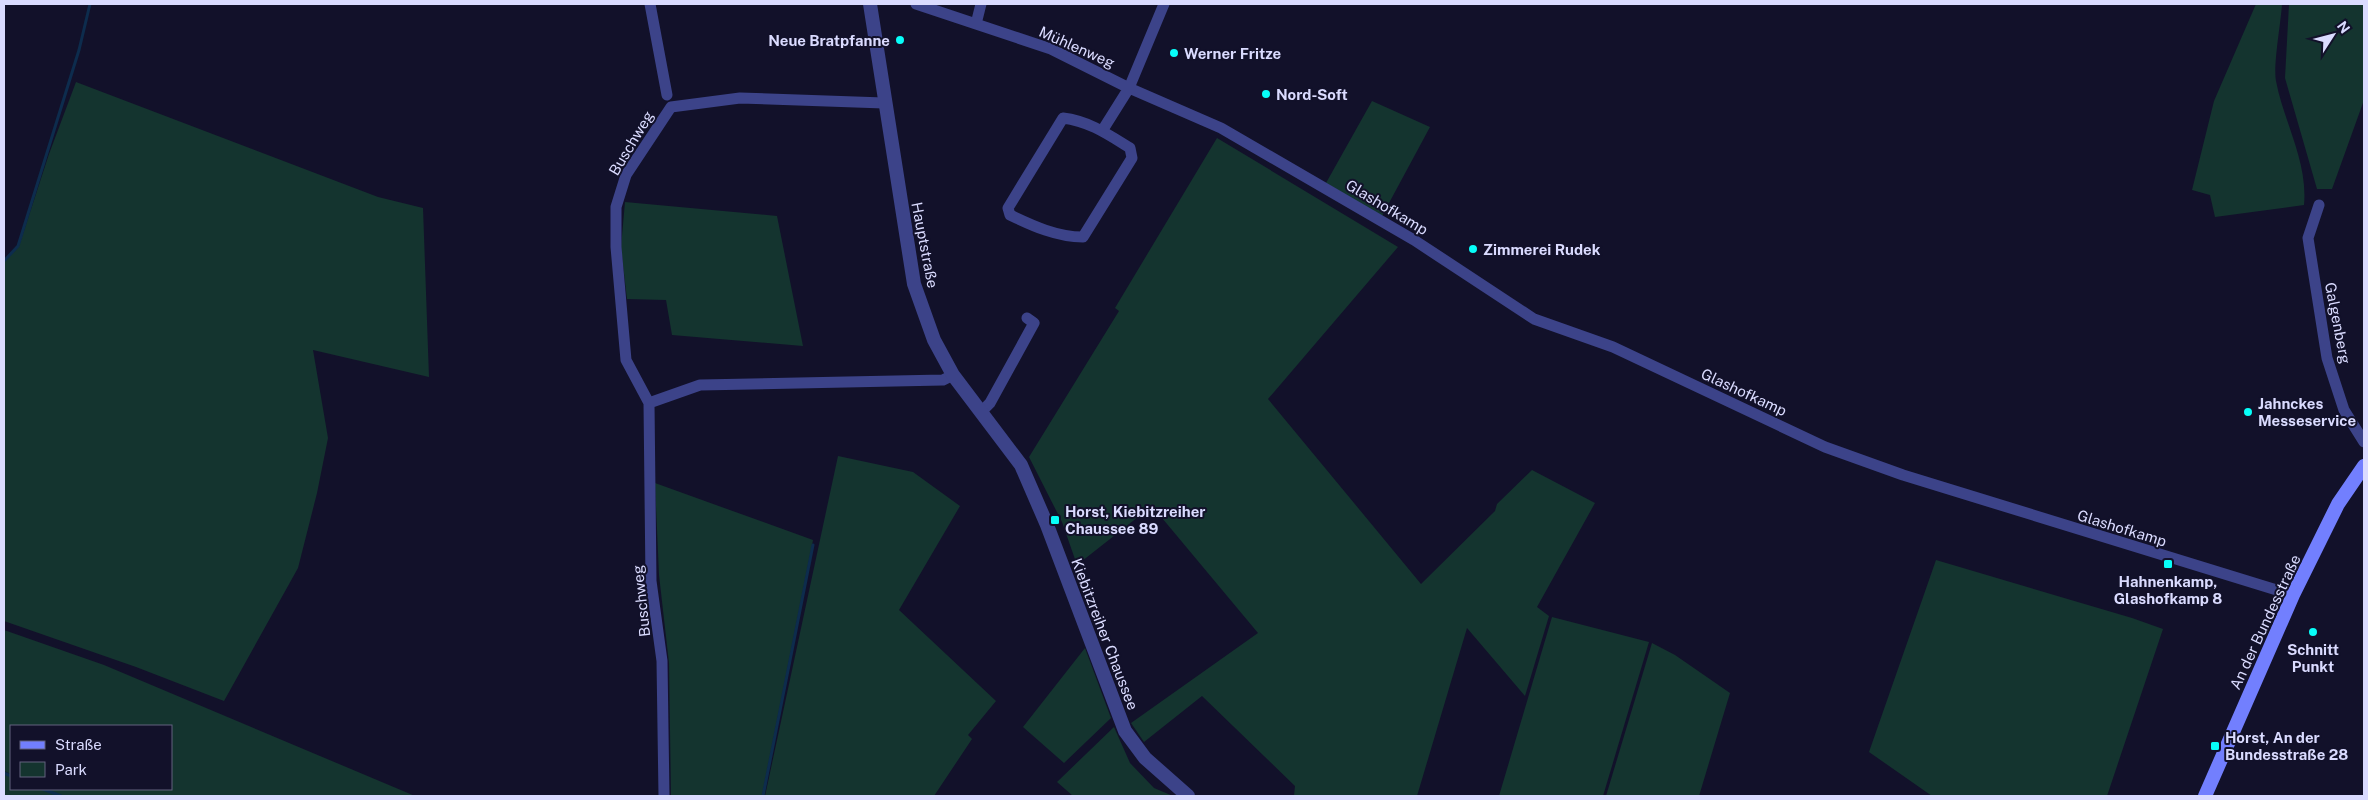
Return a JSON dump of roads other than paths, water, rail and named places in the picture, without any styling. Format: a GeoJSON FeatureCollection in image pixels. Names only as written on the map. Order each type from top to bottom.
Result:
{"type":"FeatureCollection","features":[{"type":"Feature","properties":{"kind":"main road","name":"An der Bundesstraße"},"geometry":{"type":"LineString","coordinates":[[2205,796],[2293,595],[2338,504],[2364,466]]}},
{"type":"Feature","properties":{"kind":"street"},"geometry":{"type":"LineString","coordinates":[[650,4],[667,95]]}},
{"type":"Feature","properties":{"kind":"street","name":"Hauptstraße"},"geometry":{"type":"LineString","coordinates":[[870,4],[884,103],[914,284],[934,340],[953,374],[1021,465]]}},
{"type":"Feature","properties":{"kind":"street","name":"Mühlenweg"},"geometry":{"type":"LineString","coordinates":[[916,4],[1051,49],[1129,88],[1221,128]]}},
{"type":"Feature","properties":{"kind":"street"},"geometry":{"type":"LineString","coordinates":[[976,24],[982,4]]}},
{"type":"Feature","properties":{"kind":"street"},"geometry":{"type":"LineString","coordinates":[[1102,130],[1129,88],[1164,4]]}},
{"type":"Feature","properties":{"kind":"street","name":"Buschweg"},"geometry":{"type":"LineString","coordinates":[[664,796],[662,661],[652,581],[649,403],[626,360],[616,248],[616,207],[626,175],[671,107],[740,98],[884,103]]}},
{"type":"Feature","properties":{"kind":"street"},"geometry":{"type":"LineString","coordinates":[[1063,118],[1076,120],[1102,130],[1130,148],[1132,158],[1083,237],[1073,237],[1040,229],[1010,214],[1008,208],[1063,118]]}},
{"type":"Feature","properties":{"kind":"street","name":"Glashofkamp"},"geometry":{"type":"LineString","coordinates":[[1221,128],[1408,236],[1534,319],[1613,347],[1825,447],[1903,475],[2293,595]]}},
{"type":"Feature","properties":{"kind":"street","name":"Galgenberg"},"geometry":{"type":"LineString","coordinates":[[2319,205],[2308,238],[2327,358],[2344,410],[2364,442]]}},
{"type":"Feature","properties":{"kind":"street"},"geometry":{"type":"LineString","coordinates":[[981,412],[990,403],[1034,323],[1027,318]]}},
{"type":"Feature","properties":{"kind":"street"},"geometry":{"type":"LineString","coordinates":[[649,403],[700,385],[943,380],[953,374]]}},
{"type":"Feature","properties":{"kind":"street","name":"Kiebitzreiher Chaussee"},"geometry":{"type":"LineString","coordinates":[[1021,465],[1047,524],[1125,731],[1145,758],[1188,796]]}},
{"type":"Feature","properties":{"kind":"waterway"},"geometry":{"type":"LineString","coordinates":[[4,261],[18,246],[79,50],[90,4]]}},
{"type":"Feature","properties":{"kind":"waterway"},"geometry":{"type":"LineString","coordinates":[[763,796],[813,545]]}},
{"type":"Feature","properties":{"kind":"waterway"},"geometry":{"type":"LineString","coordinates":[[4,773],[10,776]]}},
{"type":"Feature","properties":{"kind":"waterway"},"geometry":{"type":"LineString","coordinates":[[46,790],[61,796]]}},
{"type":"Feature","properties":{"kind":"place","name":"Neue Bratpfanne"},"geometry":{"type":"Point","coordinates":[900,40]}},
{"type":"Feature","properties":{"kind":"place","name":"Werner Fritze"},"geometry":{"type":"Point","coordinates":[1174,53]}},
{"type":"Feature","properties":{"kind":"place","name":"Nord-Soft"},"geometry":{"type":"Point","coordinates":[1266,94]}},
{"type":"Feature","properties":{"kind":"place","name":"Zimmerei Rudek"},"geometry":{"type":"Point","coordinates":[1473,249]}},
{"type":"Feature","properties":{"kind":"place","name":"Jahnckes Messeservice"},"geometry":{"type":"Point","coordinates":[2248,412]}},
{"type":"Feature","properties":{"kind":"place","name":"Horst, Kiebitzreiher Chaussee 89"},"geometry":{"type":"Point","coordinates":[1055,520]}},
{"type":"Feature","properties":{"kind":"place","name":"Hahnenkamp, Glashofkamp 8"},"geometry":{"type":"Point","coordinates":[2168,564]}},
{"type":"Feature","properties":{"kind":"place","name":"Schnitt Punkt"},"geometry":{"type":"Point","coordinates":[2313,632]}},
{"type":"Feature","properties":{"kind":"place","name":"Horst, An der Bundesstraße 28"},"geometry":{"type":"Point","coordinates":[2215,746]}}]}
